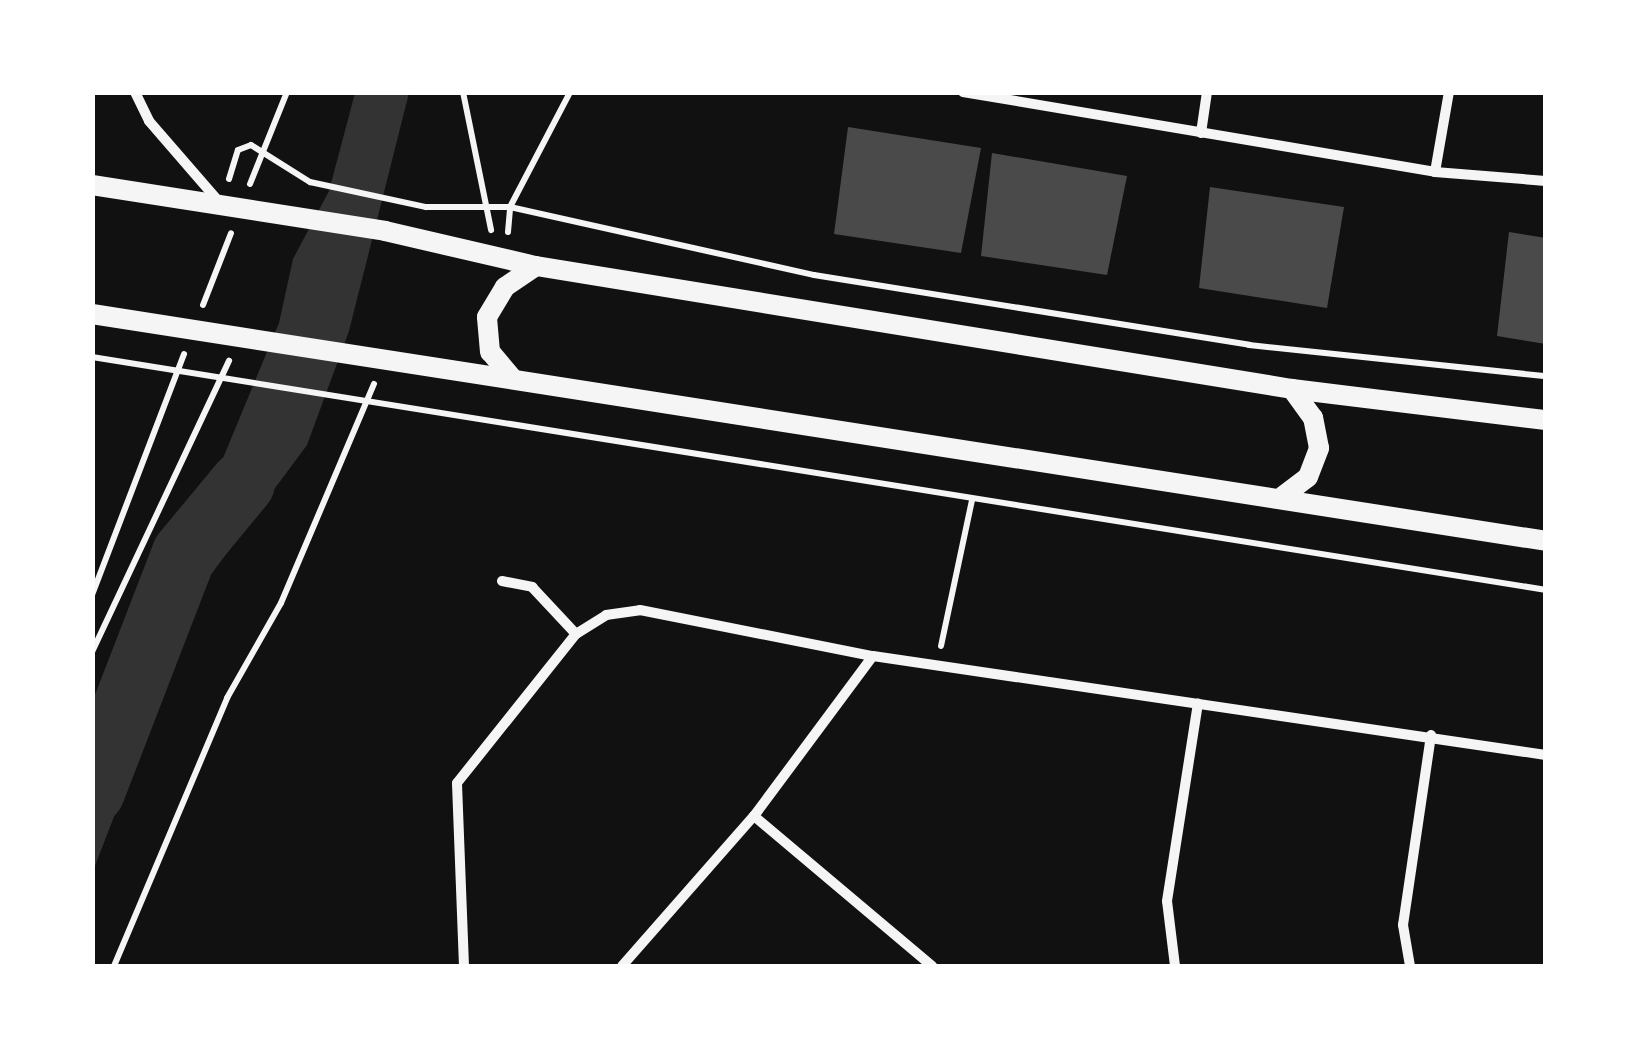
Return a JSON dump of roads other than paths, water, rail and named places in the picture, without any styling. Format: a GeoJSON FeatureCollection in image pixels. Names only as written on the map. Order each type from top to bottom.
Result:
{"type":"FeatureCollection","features":[{"type":"Feature","properties":{"kind":"main road"},"geometry":{"type":"LineString","coordinates":[[92,185],[385,231],[536,266],[1292,389],[1546,420]]}},
{"type":"Feature","properties":{"kind":"main road"},"geometry":{"type":"LineString","coordinates":[[514,378],[490,352],[487,317],[505,287],[536,266]]}},
{"type":"Feature","properties":{"kind":"main road"},"geometry":{"type":"LineString","coordinates":[[92,314],[1283,496],[1546,542]]}},
{"type":"Feature","properties":{"kind":"main road"},"geometry":{"type":"LineString","coordinates":[[1283,496],[1308,478],[1319,448],[1313,418],[1292,389]]}},
{"type":"Feature","properties":{"kind":"street"},"geometry":{"type":"LineString","coordinates":[[135,92],[149,121],[232,204]]}},
{"type":"Feature","properties":{"kind":"street"},"geometry":{"type":"LineString","coordinates":[[963,92],[1435,172],[1546,181]]}},
{"type":"Feature","properties":{"kind":"street"},"geometry":{"type":"LineString","coordinates":[[1201,134],[1207,92]]}},
{"type":"Feature","properties":{"kind":"street"},"geometry":{"type":"LineString","coordinates":[[1435,172],[1448,92]]}},
{"type":"Feature","properties":{"kind":"street"},"geometry":{"type":"LineString","coordinates":[[502,581],[532,586],[576,634]]}},
{"type":"Feature","properties":{"kind":"street"},"geometry":{"type":"LineString","coordinates":[[464,966],[457,783],[576,634],[606,615],[640,610],[873,656],[1546,754]]}},
{"type":"Feature","properties":{"kind":"street"},"geometry":{"type":"LineString","coordinates":[[622,966],[754,816],[873,656]]}},
{"type":"Feature","properties":{"kind":"street"},"geometry":{"type":"LineString","coordinates":[[1176,966],[1168,902],[1198,703]]}},
{"type":"Feature","properties":{"kind":"street"},"geometry":{"type":"LineString","coordinates":[[1410,966],[1403,925],[1431,735]]}},
{"type":"Feature","properties":{"kind":"street"},"geometry":{"type":"LineString","coordinates":[[754,816],[932,966]]}},
{"type":"Feature","properties":{"kind":"waterway"},"geometry":{"type":"LineString","coordinates":[[92,791],[184,553],[242,483]]}}]}
